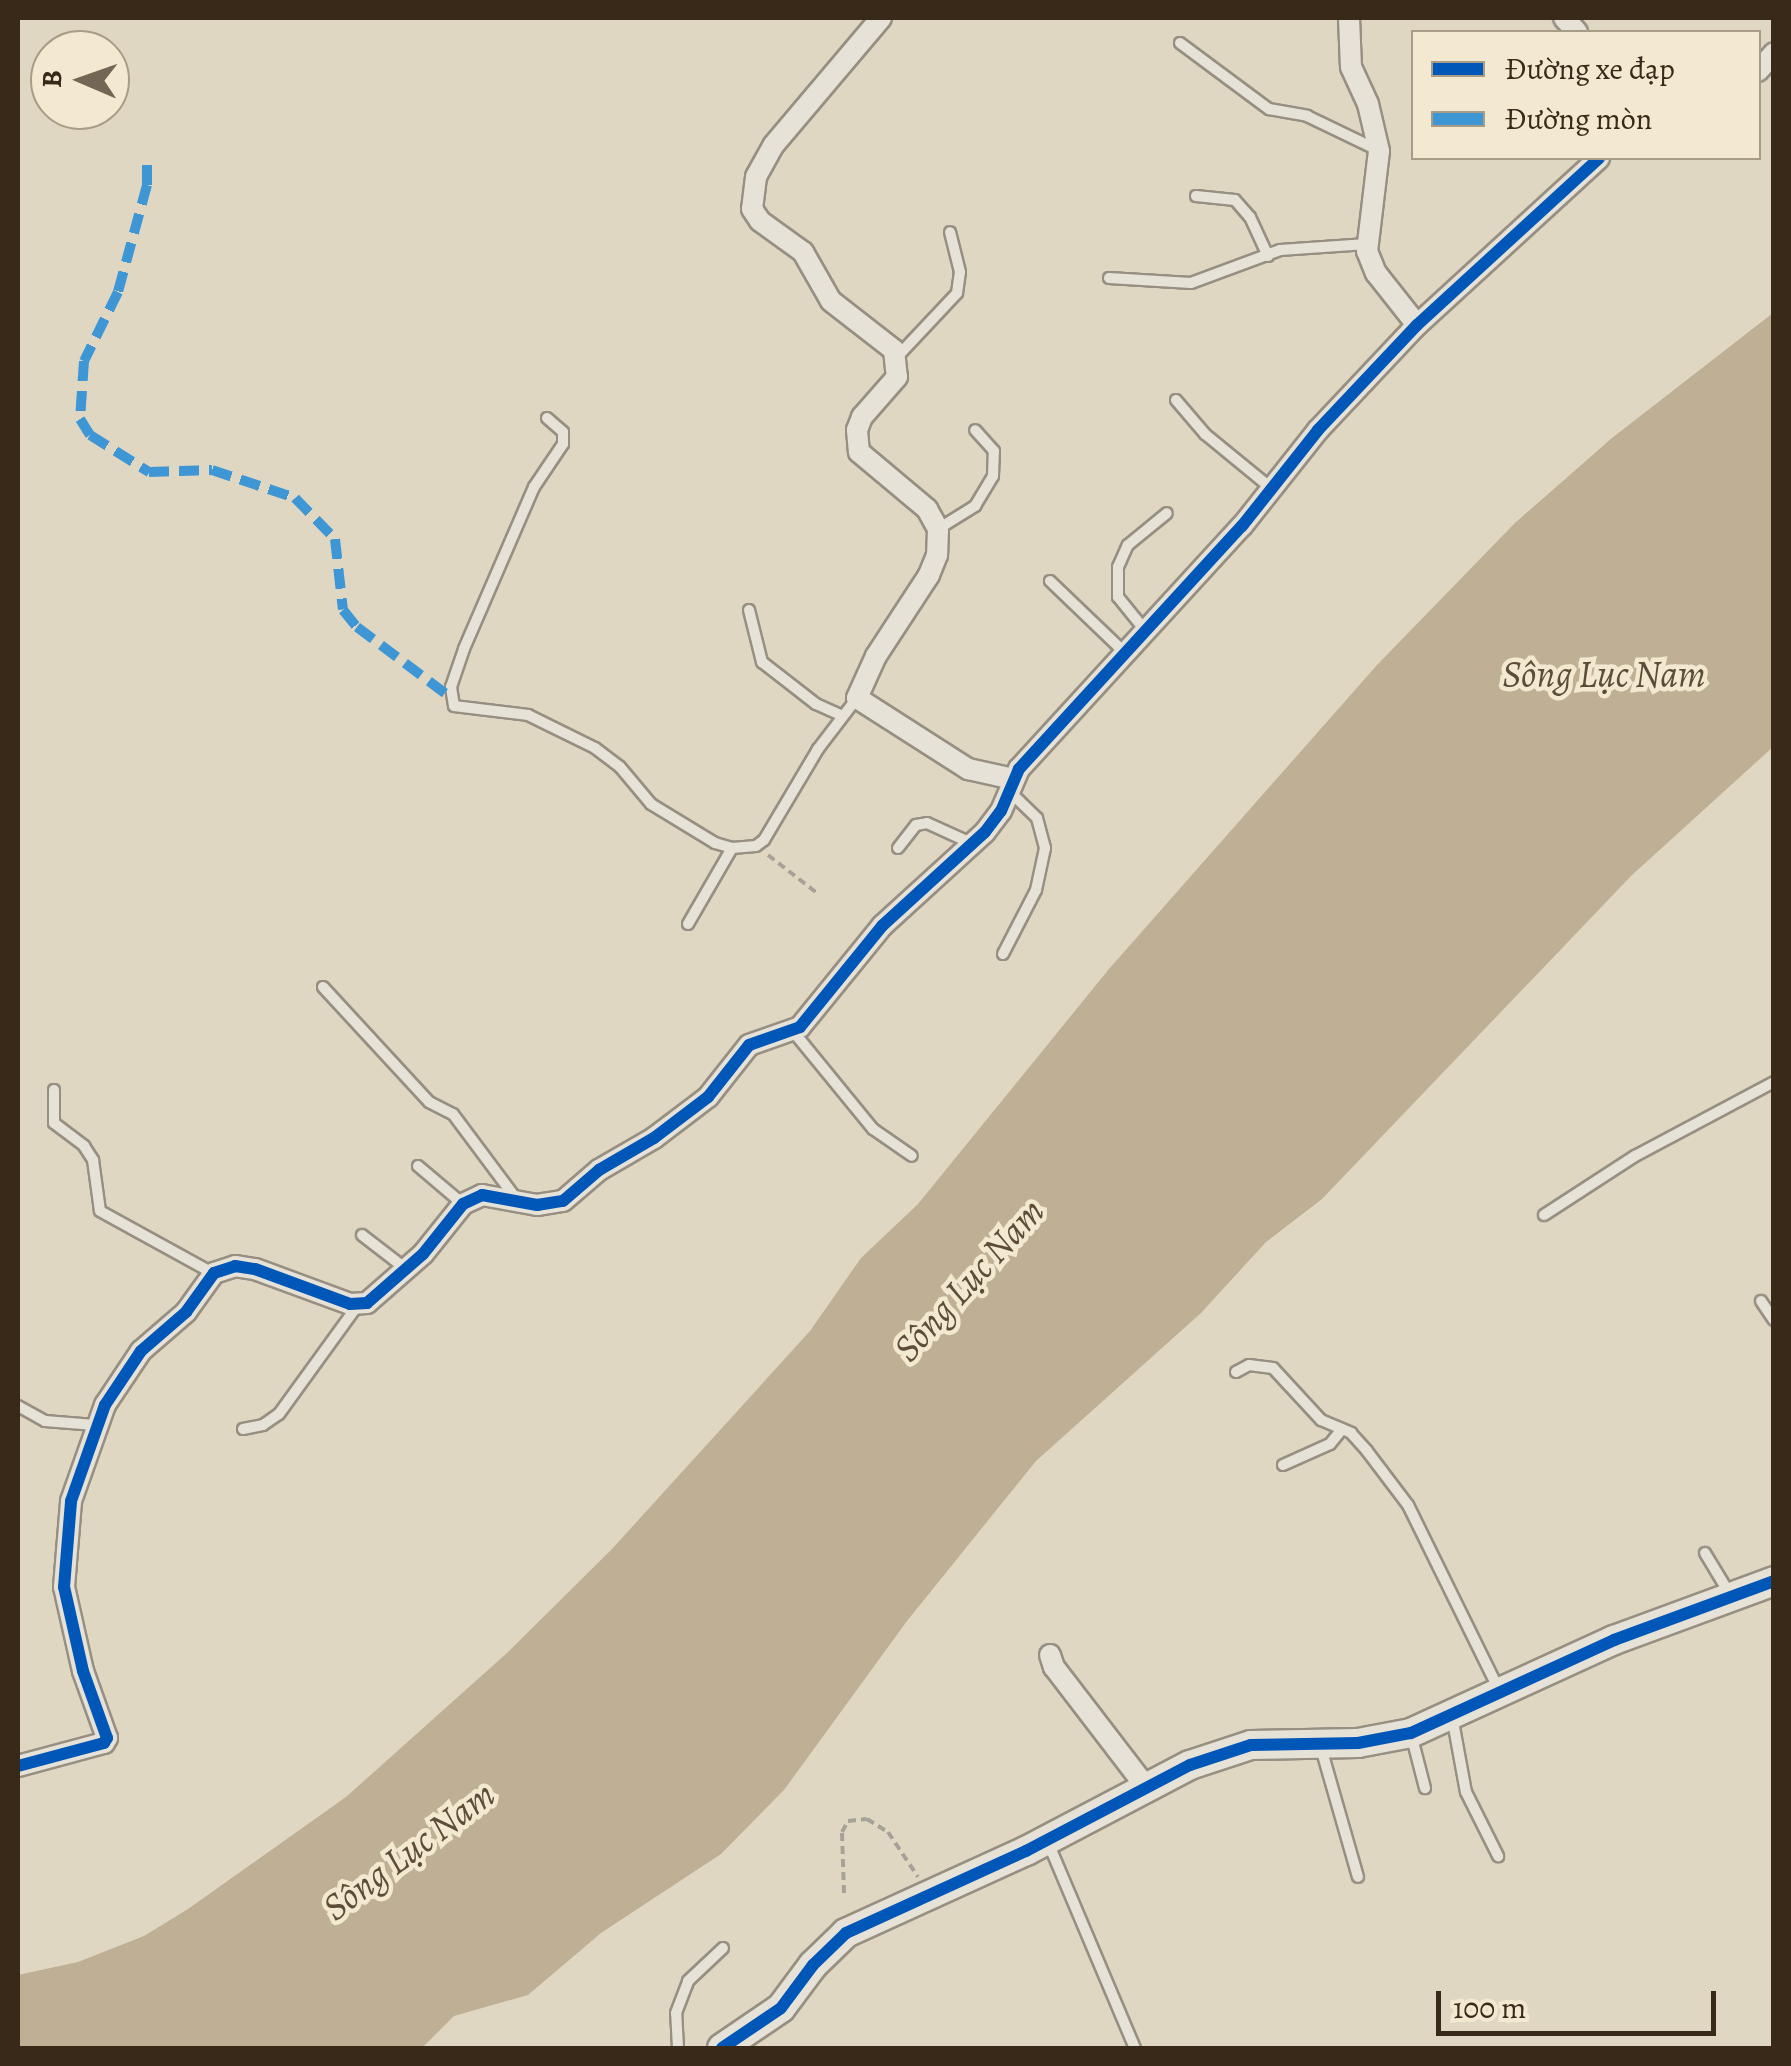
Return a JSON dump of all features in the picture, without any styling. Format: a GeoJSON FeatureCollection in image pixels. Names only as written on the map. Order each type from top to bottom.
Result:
{"type":"FeatureCollection","features":[{"type":"Feature","properties":{"kind":"street"},"geometry":{"type":"LineString","coordinates":[[882,18],[774,146],[756,177],[751,200],[760,220],[802,252],[831,302],[884,340],[897,358],[897,377],[856,430],[858,452],[926,509],[938,529],[937,555],[929,574],[876,656],[857,698],[968,769],[1010,784]]}},
{"type":"Feature","properties":{"kind":"street"},"geometry":{"type":"LineString","coordinates":[[1349,18],[1351,67],[1368,104],[1379,151],[1378,188],[1367,244],[1376,273],[1417,325]]}},
{"type":"Feature","properties":{"kind":"street"},"geometry":{"type":"LineString","coordinates":[[18,1766],[104,1743],[108,1738],[83,1671],[62,1571],[70,1501],[96,1425],[141,1351],[186,1312],[214,1274],[235,1266],[255,1268],[359,1304],[407,1269],[463,1204],[482,1196],[536,1204],[563,1200],[599,1170],[654,1138],[708,1097],[748,1046],[792,1030],[812,1014],[882,926],[998,817],[1010,784],[1123,651],[1272,488],[1318,430],[1417,325],[1597,160]]}},
{"type":"Feature","properties":{"kind":"street"},"geometry":{"type":"LineString","coordinates":[[722,2048],[782,2008],[828,1947],[846,1934],[1221,1752],[1274,1742],[1358,1743],[1411,1734],[1614,1640],[1774,1582]]}},
{"type":"Feature","properties":{"kind":"street"},"geometry":{"type":"LineString","coordinates":[[1050,1655],[1054,1667],[1146,1787]]}},
{"type":"Feature","properties":{"kind":"lane"},"geometry":{"type":"LineString","coordinates":[[1180,44],[1269,108],[1307,116],[1379,151]]}},
{"type":"Feature","properties":{"kind":"lane"},"geometry":{"type":"LineString","coordinates":[[1196,196],[1235,200],[1250,217],[1268,256]]}},
{"type":"Feature","properties":{"kind":"lane"},"geometry":{"type":"LineString","coordinates":[[897,358],[916,332],[957,293],[960,272],[950,232]]}},
{"type":"Feature","properties":{"kind":"lane"},"geometry":{"type":"LineString","coordinates":[[1109,278],[1191,283],[1268,256],[1317,244],[1367,244]]}},
{"type":"Feature","properties":{"kind":"lane"},"geometry":{"type":"LineString","coordinates":[[1176,400],[1206,434],[1272,488]]}},
{"type":"Feature","properties":{"kind":"lane"},"geometry":{"type":"LineString","coordinates":[[547,418],[562,432],[563,444],[534,488],[464,649],[451,687],[452,703],[528,714],[557,733],[596,748],[620,767],[651,804],[715,843],[732,848],[756,846],[857,698]]}},
{"type":"Feature","properties":{"kind":"lane"},"geometry":{"type":"LineString","coordinates":[[938,529],[974,506],[993,476],[994,451],[975,430]]}},
{"type":"Feature","properties":{"kind":"lane"},"geometry":{"type":"LineString","coordinates":[[1144,630],[1118,597],[1118,566],[1128,545],[1168,513]]}},
{"type":"Feature","properties":{"kind":"lane"},"geometry":{"type":"LineString","coordinates":[[1050,581],[1123,651]]}},
{"type":"Feature","properties":{"kind":"lane"},"geometry":{"type":"LineString","coordinates":[[749,610],[762,662],[816,704],[842,715]]}},
{"type":"Feature","properties":{"kind":"lane"},"geometry":{"type":"LineString","coordinates":[[1003,954],[1036,890],[1045,848],[1036,818],[1010,784]]}},
{"type":"Feature","properties":{"kind":"lane"},"geometry":{"type":"LineString","coordinates":[[898,848],[916,826],[927,823],[972,843]]}},
{"type":"Feature","properties":{"kind":"lane"},"geometry":{"type":"LineString","coordinates":[[688,924],[732,848]]}},
{"type":"Feature","properties":{"kind":"lane"},"geometry":{"type":"LineString","coordinates":[[322,987],[429,1102],[453,1114],[517,1201]]}},
{"type":"Feature","properties":{"kind":"lane"},"geometry":{"type":"LineString","coordinates":[[792,1030],[873,1128],[912,1156]]}},
{"type":"Feature","properties":{"kind":"lane"},"geometry":{"type":"LineString","coordinates":[[1544,1215],[1635,1156],[1774,1082]]}},
{"type":"Feature","properties":{"kind":"lane"},"geometry":{"type":"LineString","coordinates":[[54,1090],[54,1124],[84,1146],[93,1160],[100,1211],[214,1274]]}},
{"type":"Feature","properties":{"kind":"lane"},"geometry":{"type":"LineString","coordinates":[[418,1166],[463,1204]]}},
{"type":"Feature","properties":{"kind":"lane"},"geometry":{"type":"LineString","coordinates":[[362,1235],[407,1269]]}},
{"type":"Feature","properties":{"kind":"lane"},"geometry":{"type":"LineString","coordinates":[[1761,1302],[1774,1320]]}},
{"type":"Feature","properties":{"kind":"lane"},"geometry":{"type":"LineString","coordinates":[[243,1428],[263,1425],[278,1414],[359,1304]]}},
{"type":"Feature","properties":{"kind":"lane"},"geometry":{"type":"LineString","coordinates":[[1236,1372],[1249,1365],[1273,1368],[1321,1420],[1359,1442],[1408,1504],[1500,1692]]}},
{"type":"Feature","properties":{"kind":"lane"},"geometry":{"type":"LineString","coordinates":[[18,1406],[45,1421],[96,1425]]}},
{"type":"Feature","properties":{"kind":"lane"},"geometry":{"type":"LineString","coordinates":[[1282,1465],[1330,1444],[1342,1429]]}},
{"type":"Feature","properties":{"kind":"lane"},"geometry":{"type":"LineString","coordinates":[[1706,1554],[1732,1597]]}},
{"type":"Feature","properties":{"kind":"lane"},"geometry":{"type":"LineString","coordinates":[[1452,1715],[1466,1792],[1498,1856]]}},
{"type":"Feature","properties":{"kind":"lane"},"geometry":{"type":"LineString","coordinates":[[1411,1734],[1425,1788]]}},
{"type":"Feature","properties":{"kind":"lane"},"geometry":{"type":"LineString","coordinates":[[1320,1742],[1358,1877]]}},
{"type":"Feature","properties":{"kind":"lane"},"geometry":{"type":"LineString","coordinates":[[1047,1839],[1135,2048]]}},
{"type":"Feature","properties":{"kind":"lane"},"geometry":{"type":"LineString","coordinates":[[678,2048],[676,2013],[688,1981],[723,1948]]}},
{"type":"Feature","properties":{"kind":"path"},"geometry":{"type":"LineString","coordinates":[[756,846],[817,893]]}},
{"type":"Feature","properties":{"kind":"path"},"geometry":{"type":"LineString","coordinates":[[844,1893],[842,1832],[848,1821],[868,1819],[888,1832],[930,1893]]}},
{"type":"Feature","properties":{"kind":"water","name":"Sông Lục Nam"},"geometry":{"type":"Polygon","coordinates":[[[1773,313],[1773,747],[1632,875],[1322,1199],[1266,1242],[1201,1313],[1036,1461],[907,1621],[784,1790],[721,1854],[601,1933],[528,1995],[454,2016],[422,2048],[18,2048],[18,1975],[78,1962],[144,1936],[188,1909],[346,1797],[507,1653],[612,1549],[810,1331],[861,1258],[918,1204],[1109,969],[1377,665],[1515,523],[1612,438],[1773,313]]]}},
{"type":"Feature","properties":{"kind":"marked path"},"geometry":{"type":"LineString","coordinates":[[147,165],[147,185],[118,292],[84,361],[80,419],[90,435],[149,472],[212,470],[295,498],[335,539],[343,610],[357,627],[450,697]]}},
{"type":"Feature","properties":{"kind":"cycle path"},"geometry":{"type":"LineString","coordinates":[[18,1766],[104,1743],[107,1738],[83,1671],[64,1587],[71,1501],[105,1405],[141,1351],[186,1312],[214,1273],[235,1266],[255,1269],[350,1304],[367,1303],[423,1254],[463,1204],[482,1195],[537,1205],[563,1201],[599,1170],[654,1138],[708,1097],[749,1045],[800,1027],[882,926],[985,832],[1001,811],[1019,769],[1242,526],[1318,430],[1417,325],[1597,160]]}},
{"type":"Feature","properties":{"kind":"cycle path"},"geometry":{"type":"LineString","coordinates":[[722,2048],[781,2008],[813,1965],[846,1933],[1026,1851],[1190,1765],[1251,1745],[1358,1743],[1411,1733],[1614,1640],[1774,1581]]}}]}
